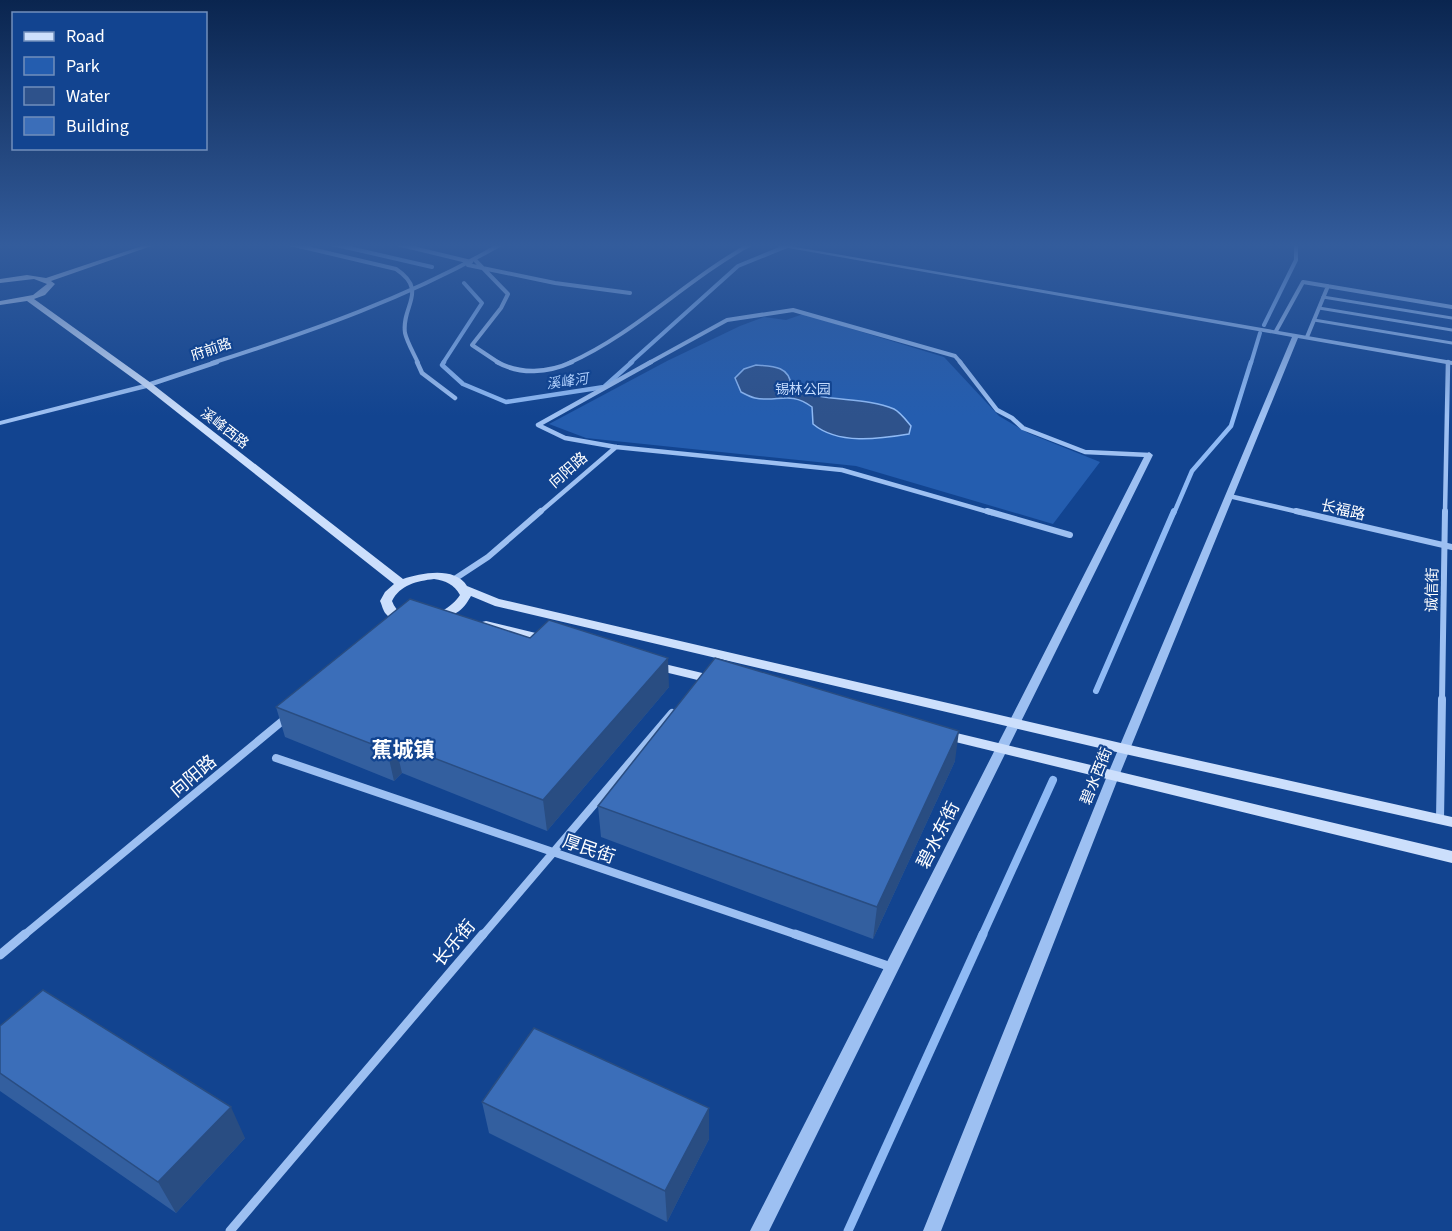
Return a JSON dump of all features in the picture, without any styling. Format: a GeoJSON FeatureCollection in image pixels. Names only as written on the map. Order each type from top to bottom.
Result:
{"type":"FeatureCollection","features":[{"type":"Feature","properties":{"kind":"main road","name":"溪峰西路"},"geometry":{"type":"LineString","coordinates":[[32,301],[145,383],[402,584]]}},
{"type":"Feature","properties":{"kind":"main road"},"geometry":{"type":"LineString","coordinates":[[465,589],[466,595],[459,608],[429,620],[402,624],[386,608],[388,595],[402,584],[423,577],[453,580],[465,589],[495,602],[1125,749],[1446,821]]}},
{"type":"Feature","properties":{"kind":"main road"},"geometry":{"type":"LineString","coordinates":[[441,617],[557,642]]}},
{"type":"Feature","properties":{"kind":"main road"},"geometry":{"type":"LineString","coordinates":[[636,661],[699,681],[725,682]]}},
{"type":"Feature","properties":{"kind":"main road"},"geometry":{"type":"LineString","coordinates":[[931,732],[1452,857]]}},
{"type":"Feature","properties":{"kind":"street","name":"府前路"},"geometry":{"type":"LineString","coordinates":[[0,423],[145,383],[383,301]]}},
{"type":"Feature","properties":{"kind":"street"},"geometry":{"type":"LineString","coordinates":[[411,301],[405,332],[422,374],[455,398]]}},
{"type":"Feature","properties":{"kind":"street"},"geometry":{"type":"LineString","coordinates":[[504,301],[472,345],[495,361],[519,371],[544,371],[571,362],[633,328],[666,301]]}},
{"type":"Feature","properties":{"kind":"street"},"geometry":{"type":"LineString","coordinates":[[1103,301],[1450,362]]}},
{"type":"Feature","properties":{"kind":"street"},"geometry":{"type":"LineString","coordinates":[[1276,331],[1292,301]]}},
{"type":"Feature","properties":{"kind":"street"},"geometry":{"type":"LineString","coordinates":[[1302,336],[1314,320],[1321,301]]}},
{"type":"Feature","properties":{"kind":"street"},"geometry":{"type":"LineString","coordinates":[[1419,301],[1452,307]]}},
{"type":"Feature","properties":{"kind":"street"},"geometry":{"type":"LineString","coordinates":[[1070,536],[842,470],[616,447],[565,438],[538,425],[727,320],[793,310],[955,356],[997,410],[1023,428],[1085,452],[1149,455]]}},
{"type":"Feature","properties":{"kind":"street","name":"碧水西街"},"geometry":{"type":"LineString","coordinates":[[932,1231],[1113,776],[1229,496],[1302,336]]}},
{"type":"Feature","properties":{"kind":"street","name":"诚信街"},"geometry":{"type":"LineString","coordinates":[[1446,821],[1450,362]]}},
{"type":"Feature","properties":{"kind":"street","name":"府前路"},"geometry":{"type":"LineString","coordinates":[[0,417],[145,383]]}},
{"type":"Feature","properties":{"kind":"street","name":"向阳路"},"geometry":{"type":"LineString","coordinates":[[453,580],[488,557],[616,447]]}},
{"type":"Feature","properties":{"kind":"street","name":"碧水东街"},"geometry":{"type":"LineString","coordinates":[[759,1231],[1149,455]]}},
{"type":"Feature","properties":{"kind":"street","name":"长福路"},"geometry":{"type":"LineString","coordinates":[[1229,496],[1449,546]]}},
{"type":"Feature","properties":{"kind":"street","name":"长乐街"},"geometry":{"type":"LineString","coordinates":[[230,1231],[680,703]]}},
{"type":"Feature","properties":{"kind":"street","name":"向阳路"},"geometry":{"type":"LineString","coordinates":[[0,955],[290,715]]}},
{"type":"Feature","properties":{"kind":"street","name":"厚民街"},"geometry":{"type":"LineString","coordinates":[[276,758],[892,967]]}},
{"type":"Feature","properties":{"kind":"lane"},"geometry":{"type":"LineString","coordinates":[[1350,301],[1452,318]]}},
{"type":"Feature","properties":{"kind":"lane"},"geometry":{"type":"LineString","coordinates":[[1319,308],[1452,330]]}},
{"type":"Feature","properties":{"kind":"lane"},"geometry":{"type":"LineString","coordinates":[[1314,320],[1452,344]]}},
{"type":"Feature","properties":{"kind":"green space","name":"锡林公园"},"geometry":{"type":"Polygon","coordinates":[[[803,314],[944,357],[999,416],[1028,433],[1100,462],[1053,524],[856,466],[586,438],[549,424],[667,361],[740,326],[764,317],[786,320],[803,314]]]}},
{"type":"Feature","properties":{"kind":"water"},"geometry":{"type":"Polygon","coordinates":[[[756,365],[779,368],[787,374],[791,386],[803,392],[868,402],[894,409],[911,426],[909,434],[859,439],[846,438],[823,431],[813,424],[812,407],[804,402],[790,398],[755,398],[741,392],[735,378],[744,369],[756,365]]]}},
{"type":"Feature","properties":{"kind":"building"},"geometry":{"type":"Polygon","coordinates":[[[410,599],[530,638],[549,620],[668,658],[543,800],[395,743],[387,750],[276,707],[410,599]]]}},
{"type":"Feature","properties":{"kind":"building"},"geometry":{"type":"Polygon","coordinates":[[[715,658],[959,731],[877,907],[598,806],[715,658]]]}},
{"type":"Feature","properties":{"kind":"building"},"geometry":{"type":"Polygon","coordinates":[[[43,990],[231,1107],[158,1182],[0,1073],[0,1026],[43,990]]]}},
{"type":"Feature","properties":{"kind":"building"},"geometry":{"type":"Polygon","coordinates":[[[534,1028],[709,1108],[665,1191],[482,1102],[534,1028]]]}},
{"type":"Feature","properties":{"kind":"waterway","name":"溪峰河"},"geometry":{"type":"LineString","coordinates":[[443,363],[482,303],[481,301]]}},
{"type":"Feature","properties":{"kind":"waterway","name":"溪峰河"},"geometry":{"type":"LineString","coordinates":[[630,363],[699,301]]}},
{"type":"Feature","properties":{"kind":"waterway"},"geometry":{"type":"LineString","coordinates":[[1264,325],[1276,301]]}},
{"type":"Feature","properties":{"kind":"waterway"},"geometry":{"type":"LineString","coordinates":[[1251,363],[1260,333]]}},
{"type":"Feature","properties":{"kind":"waterway","name":"溪峰河"},"geometry":{"type":"LineString","coordinates":[[444,362],[442,365],[463,384],[506,402],[604,387],[632,362]]}},
{"type":"Feature","properties":{"kind":"waterway"},"geometry":{"type":"LineString","coordinates":[[1174,513],[1192,471],[1231,426],[1251,362]]}},
{"type":"Feature","properties":{"kind":"waterway"},"geometry":{"type":"LineString","coordinates":[[1096,691],[1174,511]]}},
{"type":"Feature","properties":{"kind":"waterway"},"geometry":{"type":"LineString","coordinates":[[982,936],[1053,780]]}},
{"type":"Feature","properties":{"kind":"waterway"},"geometry":{"type":"LineString","coordinates":[[848,1231],[983,934]]}},
{"type":"Feature","properties":{"kind":"district","name":"蕉城镇"},"geometry":{"type":"Point","coordinates":[403,750]}}]}
